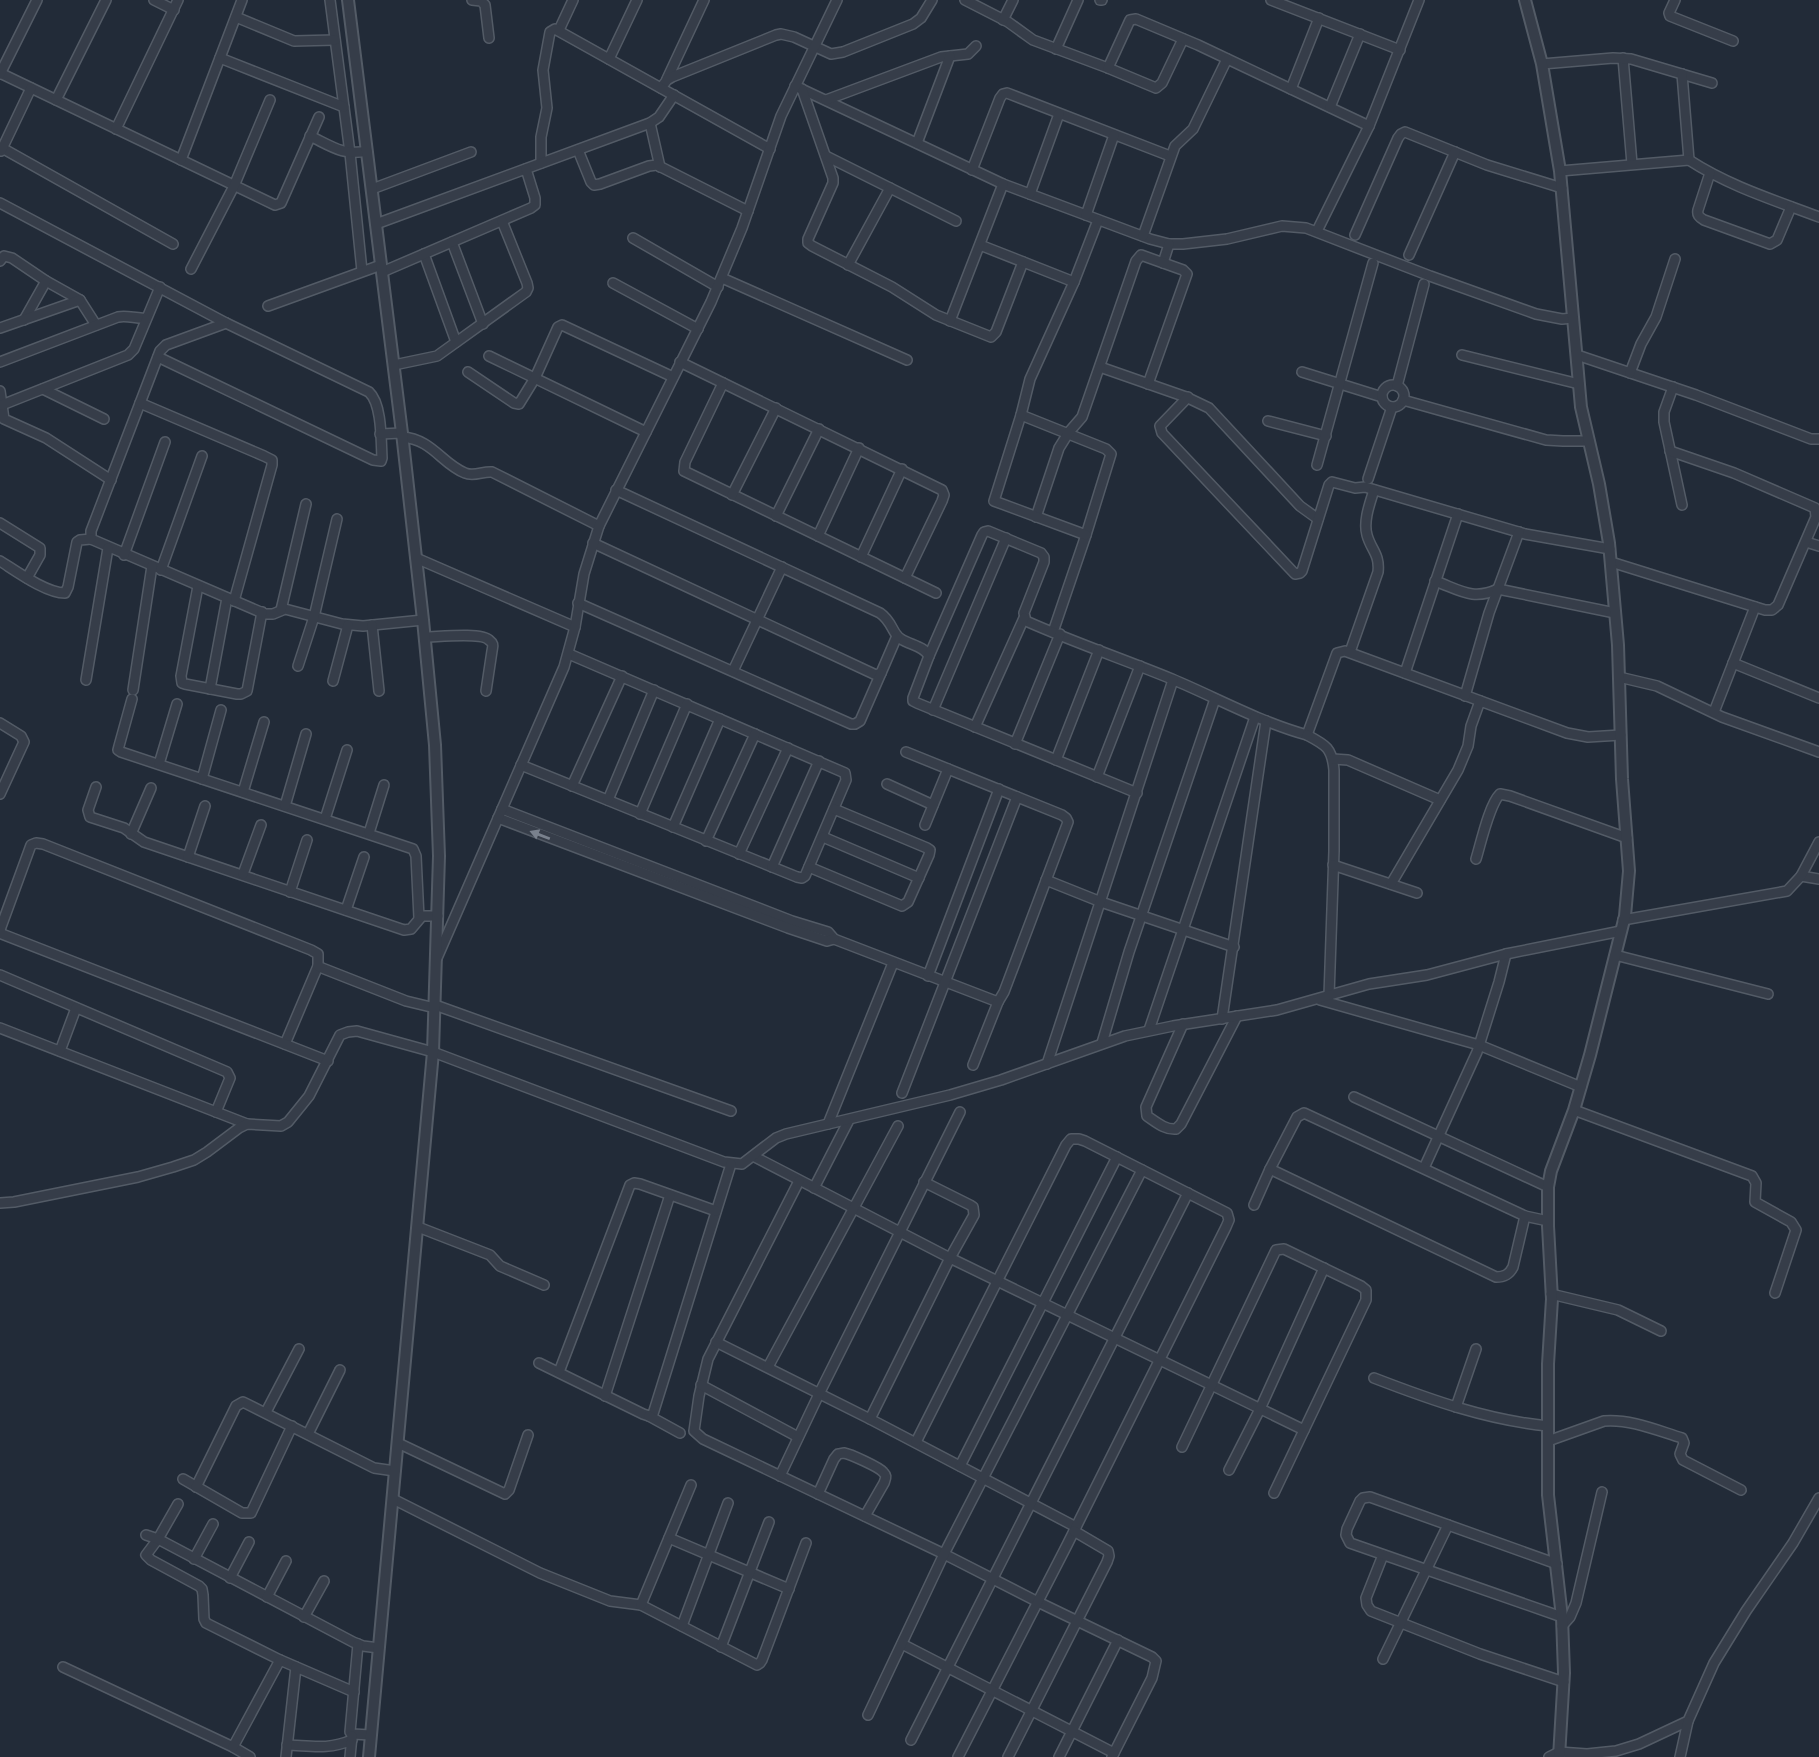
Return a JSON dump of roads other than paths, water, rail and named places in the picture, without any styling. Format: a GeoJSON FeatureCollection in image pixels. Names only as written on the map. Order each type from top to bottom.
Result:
{"type":"FeatureCollection","features":[{"type":"Feature","properties":{"kind":"street"},"geometry":{"type":"LineString","coordinates":[[37,0],[0,74],[271,204],[278,205],[319,117]]}},
{"type":"Feature","properties":{"kind":"street"},"geometry":{"type":"LineString","coordinates":[[56,100],[106,0]]}},
{"type":"Feature","properties":{"kind":"street"},"geometry":{"type":"LineString","coordinates":[[116,129],[176,5],[154,0]]}},
{"type":"Feature","properties":{"kind":"street"},"geometry":{"type":"LineString","coordinates":[[181,160],[242,0]]}},
{"type":"Feature","properties":{"kind":"street"},"geometry":{"type":"LineString","coordinates":[[330,0],[344,107],[372,189],[376,224],[374,268]]}},
{"type":"Feature","properties":{"kind":"street"},"geometry":{"type":"LineString","coordinates":[[348,0],[358,152],[374,268],[394,365],[393,434],[416,558],[417,621],[425,637],[438,791],[430,914]]}},
{"type":"Feature","properties":{"kind":"street"},"geometry":{"type":"LineString","coordinates":[[472,0],[481,1],[485,5],[489,38]]}},
{"type":"Feature","properties":{"kind":"street"},"geometry":{"type":"LineString","coordinates":[[559,30],[573,0]]}},
{"type":"Feature","properties":{"kind":"street"},"geometry":{"type":"LineString","coordinates":[[609,59],[637,0]]}},
{"type":"Feature","properties":{"kind":"street"},"geometry":{"type":"LineString","coordinates":[[664,84],[704,0]]}},
{"type":"Feature","properties":{"kind":"street"},"geometry":{"type":"LineString","coordinates":[[350,1757],[359,1736],[368,1647],[393,1499],[388,1471],[398,1444],[418,1227],[425,1050],[437,959],[559,681],[569,654],[578,603],[599,526],[720,282],[778,123],[799,88],[814,45],[837,0]]}},
{"type":"Feature","properties":{"kind":"street"},"geometry":{"type":"LineString","coordinates":[[664,84],[776,35],[786,34],[831,54],[843,52],[913,24],[921,18],[932,0]]}},
{"type":"Feature","properties":{"kind":"street"},"geometry":{"type":"LineString","coordinates":[[965,0],[1033,40],[1152,87],[1159,87],[1183,39]]}},
{"type":"Feature","properties":{"kind":"street"},"geometry":{"type":"LineString","coordinates":[[1003,20],[1013,0]]}},
{"type":"Feature","properties":{"kind":"street"},"geometry":{"type":"LineString","coordinates":[[1056,49],[1079,0]]}},
{"type":"Feature","properties":{"kind":"street"},"geometry":{"type":"LineString","coordinates":[[1271,0],[1399,50]]}},
{"type":"Feature","properties":{"kind":"street"},"geometry":{"type":"LineString","coordinates":[[1317,232],[1369,126],[1417,0]]}},
{"type":"Feature","properties":{"kind":"street"},"geometry":{"type":"LineString","coordinates":[[1525,0],[1542,64],[1560,171],[1581,407],[1599,484],[1610,549],[1629,871],[1622,926],[1615,955],[1581,1087],[1551,1171],[1548,1187],[1551,1294],[1548,1495],[1562,1622],[1564,1682],[1556,1755],[1626,1752],[1688,1721]]}},
{"type":"Feature","properties":{"kind":"street"},"geometry":{"type":"LineString","coordinates":[[1675,0],[1670,16],[1733,41]]}},
{"type":"Feature","properties":{"kind":"street"},"geometry":{"type":"LineString","coordinates":[[236,18],[294,41],[335,40]]}},
{"type":"Feature","properties":{"kind":"street"},"geometry":{"type":"LineString","coordinates":[[1108,68],[1132,18],[1369,126]]}},
{"type":"Feature","properties":{"kind":"street"},"geometry":{"type":"LineString","coordinates":[[1291,89],[1319,18]]}},
{"type":"Feature","properties":{"kind":"street"},"geometry":{"type":"LineString","coordinates":[[541,163],[541,137],[547,107],[543,70],[552,30],[559,30],[609,59],[664,84],[674,95],[769,149]]}},
{"type":"Feature","properties":{"kind":"street"},"geometry":{"type":"LineString","coordinates":[[1330,107],[1360,34]]}},
{"type":"Feature","properties":{"kind":"street"},"geometry":{"type":"LineString","coordinates":[[827,100],[941,57],[968,54],[976,46]]}},
{"type":"Feature","properties":{"kind":"street"},"geometry":{"type":"LineString","coordinates":[[918,144],[950,56]]}},
{"type":"Feature","properties":{"kind":"street"},"geometry":{"type":"LineString","coordinates":[[220,58],[344,107]]}},
{"type":"Feature","properties":{"kind":"street"},"geometry":{"type":"LineString","coordinates":[[1542,64],[1623,58],[1712,83]]}},
{"type":"Feature","properties":{"kind":"street"},"geometry":{"type":"LineString","coordinates":[[1623,58],[1632,164]]}},
{"type":"Feature","properties":{"kind":"street"},"geometry":{"type":"LineString","coordinates":[[1143,236],[1170,156],[1178,141],[1193,129],[1227,59]]}},
{"type":"Feature","properties":{"kind":"street"},"geometry":{"type":"LineString","coordinates":[[1682,74],[1689,160]]}},
{"type":"Feature","properties":{"kind":"street"},"geometry":{"type":"LineString","coordinates":[[799,88],[1003,184],[1158,241],[1183,244],[1227,239],[1282,226],[1294,226],[1317,232],[1536,314],[1562,319],[1573,318]]}},
{"type":"Feature","properties":{"kind":"street"},"geometry":{"type":"LineString","coordinates":[[799,88],[833,173],[833,183],[808,243],[892,287],[924,308],[988,336],[994,335],[1023,262]]}},
{"type":"Feature","properties":{"kind":"street"},"geometry":{"type":"LineString","coordinates":[[31,89],[1,150],[173,244]]}},
{"type":"Feature","properties":{"kind":"street"},"geometry":{"type":"LineString","coordinates":[[971,170],[1003,94],[1012,94],[1170,156]]}},
{"type":"Feature","properties":{"kind":"street"},"geometry":{"type":"LineString","coordinates":[[376,224],[650,123],[659,117],[674,95]]}},
{"type":"Feature","properties":{"kind":"street"},"geometry":{"type":"LineString","coordinates":[[191,269],[233,186],[270,100]]}},
{"type":"Feature","properties":{"kind":"street"},"geometry":{"type":"LineString","coordinates":[[1030,194],[1059,114]]}},
{"type":"Feature","properties":{"kind":"street"},"geometry":{"type":"LineString","coordinates":[[650,123],[660,167]]}},
{"type":"Feature","properties":{"kind":"street"},"geometry":{"type":"LineString","coordinates":[[1355,235],[1401,134],[1409,133],[1486,165],[1562,188]]}},
{"type":"Feature","properties":{"kind":"street"},"geometry":{"type":"LineString","coordinates":[[1086,215],[1114,135]]}},
{"type":"Feature","properties":{"kind":"street"},"geometry":{"type":"LineString","coordinates":[[310,136],[358,152]]}},
{"type":"Feature","properties":{"kind":"street"},"geometry":{"type":"LineString","coordinates":[[578,149],[594,185],[657,165],[748,211]]}},
{"type":"Feature","properties":{"kind":"street"},"geometry":{"type":"LineString","coordinates":[[372,189],[471,152]]}},
{"type":"Feature","properties":{"kind":"street"},"geometry":{"type":"LineString","coordinates":[[1409,255],[1455,152]]}},
{"type":"Feature","properties":{"kind":"street"},"geometry":{"type":"LineString","coordinates":[[827,156],[956,221]]}},
{"type":"Feature","properties":{"kind":"street"},"geometry":{"type":"LineString","coordinates":[[1560,171],[1689,160],[1710,173],[1819,217]]}},
{"type":"Feature","properties":{"kind":"street"},"geometry":{"type":"LineString","coordinates":[[268,306],[374,268],[424,254],[535,205],[526,169]]}},
{"type":"Feature","properties":{"kind":"street"},"geometry":{"type":"LineString","coordinates":[[1710,173],[1698,209],[1699,217],[1704,220],[1770,244],[1777,240],[1791,207]]}},
{"type":"Feature","properties":{"kind":"street"},"geometry":{"type":"LineString","coordinates":[[950,321],[1003,184]]}},
{"type":"Feature","properties":{"kind":"street"},"geometry":{"type":"LineString","coordinates":[[848,265],[890,188]]}},
{"type":"Feature","properties":{"kind":"street"},"geometry":{"type":"LineString","coordinates":[[0,203],[226,323],[369,392],[393,434],[419,441],[464,473],[474,475],[492,472],[599,526]]}},
{"type":"Feature","properties":{"kind":"street"},"geometry":{"type":"LineString","coordinates":[[1086,535],[994,501],[1030,379],[1074,282],[1098,220]]}},
{"type":"Feature","properties":{"kind":"street"},"geometry":{"type":"LineString","coordinates":[[394,365],[431,358],[482,324],[528,288],[502,221]]}},
{"type":"Feature","properties":{"kind":"street"},"geometry":{"type":"LineString","coordinates":[[633,238],[720,282],[907,360]]}},
{"type":"Feature","properties":{"kind":"street"},"geometry":{"type":"LineString","coordinates":[[1151,258],[1158,241]]}},
{"type":"Feature","properties":{"kind":"street"},"geometry":{"type":"LineString","coordinates":[[452,242],[482,324]]}},
{"type":"Feature","properties":{"kind":"street"},"geometry":{"type":"LineString","coordinates":[[1163,263],[1170,244]]}},
{"type":"Feature","properties":{"kind":"street"},"geometry":{"type":"LineString","coordinates":[[980,245],[1074,282]]}},
{"type":"Feature","properties":{"kind":"street"},"geometry":{"type":"LineString","coordinates":[[424,254],[456,342]]}},
{"type":"Feature","properties":{"kind":"street"},"geometry":{"type":"LineString","coordinates":[[1036,517],[1059,448],[1082,417],[1141,255],[1186,271],[1187,277],[1148,384]]}},
{"type":"Feature","properties":{"kind":"street"},"geometry":{"type":"LineString","coordinates":[[0,261],[4,256],[12,258],[80,300],[96,325]]}},
{"type":"Feature","properties":{"kind":"street"},"geometry":{"type":"LineString","coordinates":[[1630,373],[1641,344],[1656,317],[1675,259]]}},
{"type":"Feature","properties":{"kind":"street"},"geometry":{"type":"LineString","coordinates":[[1317,465],[1373,263]]}},
{"type":"Feature","properties":{"kind":"street"},"geometry":{"type":"LineString","coordinates":[[24,320],[46,281]]}},
{"type":"Feature","properties":{"kind":"street"},"geometry":{"type":"LineString","coordinates":[[613,284],[698,329]]}},
{"type":"Feature","properties":{"kind":"street"},"geometry":{"type":"LineString","coordinates":[[1397,386],[1424,284]]}},
{"type":"Feature","properties":{"kind":"street"},"geometry":{"type":"LineString","coordinates":[[111,480],[46,438],[7,421],[3,415],[1,399],[43,389],[128,355],[134,349],[160,287]]}},
{"type":"Feature","properties":{"kind":"street"},"geometry":{"type":"LineString","coordinates":[[0,328],[80,300]]}},
{"type":"Feature","properties":{"kind":"street"},"geometry":{"type":"LineString","coordinates":[[0,362],[123,316],[146,318]]}},
{"type":"Feature","properties":{"kind":"street"},"geometry":{"type":"LineString","coordinates":[[91,539],[91,531],[160,351],[166,345],[226,323]]}},
{"type":"Feature","properties":{"kind":"street"},"geometry":{"type":"LineString","coordinates":[[468,372],[517,405],[535,378],[558,327],[562,325],[673,377]]}},
{"type":"Feature","properties":{"kind":"street"},"geometry":{"type":"LineString","coordinates":[[1462,355],[1579,384]]}},
{"type":"Feature","properties":{"kind":"street"},"geometry":{"type":"LineString","coordinates":[[1577,355],[1806,437],[1819,439]]}},
{"type":"Feature","properties":{"kind":"street"},"geometry":{"type":"LineString","coordinates":[[489,356],[646,432]]}},
{"type":"Feature","properties":{"kind":"street"},"geometry":{"type":"LineString","coordinates":[[158,357],[378,461],[383,458],[393,434]]}},
{"type":"Feature","properties":{"kind":"street"},"geometry":{"type":"LineString","coordinates":[[680,362],[942,490],[944,495],[905,578]]}},
{"type":"Feature","properties":{"kind":"street"},"geometry":{"type":"LineString","coordinates":[[1100,367],[1188,397],[1209,408],[1300,506],[1318,519]]}},
{"type":"Feature","properties":{"kind":"street"},"geometry":{"type":"LineString","coordinates":[[1302,372],[1382,397],[1385,404],[1392,407],[1403,400],[1404,393],[1397,386]]}},
{"type":"Feature","properties":{"kind":"street"},"geometry":{"type":"LineString","coordinates":[[723,383],[685,462],[684,471],[936,593]]}},
{"type":"Feature","properties":{"kind":"street"},"geometry":{"type":"LineString","coordinates":[[1382,397],[1387,387],[1397,386]]}},
{"type":"Feature","properties":{"kind":"street"},"geometry":{"type":"LineString","coordinates":[[1672,387],[1664,412],[1664,422],[1682,505]]}},
{"type":"Feature","properties":{"kind":"street"},"geometry":{"type":"LineString","coordinates":[[43,389],[104,419]]}},
{"type":"Feature","properties":{"kind":"street"},"geometry":{"type":"LineString","coordinates":[[1188,397],[1160,426],[1162,433],[1295,574],[1302,571],[1331,483],[1335,482],[1355,488],[1365,487],[1519,532],[1610,549]]}},
{"type":"Feature","properties":{"kind":"street"},"geometry":{"type":"LineString","coordinates":[[1403,400],[1546,440],[1589,441]]}},
{"type":"Feature","properties":{"kind":"street"},"geometry":{"type":"LineString","coordinates":[[140,403],[272,460],[230,600],[210,689]]}},
{"type":"Feature","properties":{"kind":"street"},"geometry":{"type":"LineString","coordinates":[[1368,479],[1392,407]]}},
{"type":"Feature","properties":{"kind":"street"},"geometry":{"type":"LineString","coordinates":[[732,495],[776,408]]}},
{"type":"Feature","properties":{"kind":"street"},"geometry":{"type":"LineString","coordinates":[[1015,744],[1056,633],[1111,454],[1106,449],[1069,432],[1021,415]]}},
{"type":"Feature","properties":{"kind":"street"},"geometry":{"type":"LineString","coordinates":[[1268,421],[1326,436]]}},
{"type":"Feature","properties":{"kind":"street"},"geometry":{"type":"LineString","coordinates":[[776,516],[819,429]]}},
{"type":"Feature","properties":{"kind":"street"},"geometry":{"type":"LineString","coordinates":[[124,555],[165,442]]}},
{"type":"Feature","properties":{"kind":"street"},"geometry":{"type":"LineString","coordinates":[[818,536],[859,448]]}},
{"type":"Feature","properties":{"kind":"street"},"geometry":{"type":"LineString","coordinates":[[1611,562],[1769,611],[1776,609],[1817,514],[1813,505],[1670,450]]}},
{"type":"Feature","properties":{"kind":"street"},"geometry":{"type":"LineString","coordinates":[[202,456],[157,568],[118,750],[407,846],[415,852],[430,914],[437,959]]}},
{"type":"Feature","properties":{"kind":"street"},"geometry":{"type":"LineString","coordinates":[[861,557],[902,469]]}},
{"type":"Feature","properties":{"kind":"street"},"geometry":{"type":"LineString","coordinates":[[616,490],[880,613],[891,623],[897,636],[924,649],[929,656]]}},
{"type":"Feature","properties":{"kind":"street"},"geometry":{"type":"LineString","coordinates":[[1350,652],[1378,572],[1379,561],[1366,534],[1366,519],[1374,490]]}},
{"type":"Feature","properties":{"kind":"street"},"geometry":{"type":"LineString","coordinates":[[281,610],[306,504]]}},
{"type":"Feature","properties":{"kind":"street"},"geometry":{"type":"LineString","coordinates":[[1405,673],[1458,514]]}},
{"type":"Feature","properties":{"kind":"street"},"geometry":{"type":"LineString","coordinates":[[299,666],[314,617],[337,519]]}},
{"type":"Feature","properties":{"kind":"street"},"geometry":{"type":"LineString","coordinates":[[0,523],[40,548],[40,555],[27,578]]}},
{"type":"Feature","properties":{"kind":"street"},"geometry":{"type":"LineString","coordinates":[[975,727],[1024,618],[1044,562],[1041,553],[988,531],[982,535],[929,656],[914,701],[933,710],[1015,744],[1137,793]]}},
{"type":"Feature","properties":{"kind":"street"},"geometry":{"type":"LineString","coordinates":[[1465,696],[1489,613],[1519,532]]}},
{"type":"Feature","properties":{"kind":"street"},"geometry":{"type":"LineString","coordinates":[[933,710],[1006,538]]}},
{"type":"Feature","properties":{"kind":"street"},"geometry":{"type":"LineString","coordinates":[[0,561],[57,593],[65,593],[77,542],[91,539],[262,612],[270,614],[289,610],[348,625],[417,621]]}},
{"type":"Feature","properties":{"kind":"street"},"geometry":{"type":"LineString","coordinates":[[1806,542],[1819,547]]}},
{"type":"Feature","properties":{"kind":"street"},"geometry":{"type":"LineString","coordinates":[[593,543],[870,673],[881,673]]}},
{"type":"Feature","properties":{"kind":"street"},"geometry":{"type":"LineString","coordinates":[[86,680],[108,548]]}},
{"type":"Feature","properties":{"kind":"street"},"geometry":{"type":"LineString","coordinates":[[416,558],[575,627]]}},
{"type":"Feature","properties":{"kind":"street"},"geometry":{"type":"LineString","coordinates":[[733,671],[782,567]]}},
{"type":"Feature","properties":{"kind":"street"},"geometry":{"type":"LineString","coordinates":[[1436,581],[1475,595],[1486,595],[1498,589],[1615,613]]}},
{"type":"Feature","properties":{"kind":"street"},"geometry":{"type":"LineString","coordinates":[[198,586],[181,680],[185,684],[237,694],[247,691],[262,612]]}},
{"type":"Feature","properties":{"kind":"street"},"geometry":{"type":"LineString","coordinates":[[578,603],[851,724],[860,721],[897,636]]}},
{"type":"Feature","properties":{"kind":"street"},"geometry":{"type":"LineString","coordinates":[[1714,712],[1755,607]]}},
{"type":"Feature","properties":{"kind":"street"},"geometry":{"type":"LineString","coordinates":[[1024,618],[1255,717],[1325,744],[1333,760],[1329,996]]}},
{"type":"Feature","properties":{"kind":"street"},"geometry":{"type":"LineString","coordinates":[[333,681],[348,625]]}},
{"type":"Feature","properties":{"kind":"street"},"geometry":{"type":"LineString","coordinates":[[372,625],[379,691]]}},
{"type":"Feature","properties":{"kind":"street"},"geometry":{"type":"LineString","coordinates":[[425,637],[478,636],[489,640],[493,644],[486,691]]}},
{"type":"Feature","properties":{"kind":"street"},"geometry":{"type":"LineString","coordinates":[[1056,760],[1099,650]]}},
{"type":"Feature","properties":{"kind":"street"},"geometry":{"type":"LineString","coordinates":[[1307,735],[1337,653],[1341,651],[1350,652],[1567,733],[1588,737],[1620,735]]}},
{"type":"Feature","properties":{"kind":"street"},"geometry":{"type":"LineString","coordinates":[[521,765],[797,877],[805,876],[823,836],[846,776],[841,771],[569,654]]}},
{"type":"Feature","properties":{"kind":"street"},"geometry":{"type":"LineString","coordinates":[[1733,663],[1819,698]]}},
{"type":"Feature","properties":{"kind":"street"},"geometry":{"type":"LineString","coordinates":[[1097,777],[1140,666]]}},
{"type":"Feature","properties":{"kind":"street"},"geometry":{"type":"LineString","coordinates":[[572,786],[622,676]]}},
{"type":"Feature","properties":{"kind":"street"},"geometry":{"type":"LineString","coordinates":[[1619,677],[1657,686],[1772,736],[1819,752]]}},
{"type":"Feature","properties":{"kind":"street"},"geometry":{"type":"LineString","coordinates":[[1047,1064],[1173,680]]}},
{"type":"Feature","properties":{"kind":"street"},"geometry":{"type":"LineString","coordinates":[[608,800],[654,690]]}},
{"type":"Feature","properties":{"kind":"street"},"geometry":{"type":"LineString","coordinates":[[1102,1044],[1142,915],[1215,699]]}},
{"type":"Feature","properties":{"kind":"street"},"geometry":{"type":"LineString","coordinates":[[1391,884],[1458,770],[1468,746],[1471,726],[1480,701]]}},
{"type":"Feature","properties":{"kind":"street"},"geometry":{"type":"LineString","coordinates":[[159,764],[177,704]]}},
{"type":"Feature","properties":{"kind":"street"},"geometry":{"type":"LineString","coordinates":[[640,814],[687,704]]}},
{"type":"Feature","properties":{"kind":"street"},"geometry":{"type":"LineString","coordinates":[[202,779],[221,710]]}},
{"type":"Feature","properties":{"kind":"street"},"geometry":{"type":"LineString","coordinates":[[1149,1031],[1255,717]]}},
{"type":"Feature","properties":{"kind":"street"},"geometry":{"type":"LineString","coordinates":[[673,827],[720,719]]}},
{"type":"Feature","properties":{"kind":"street"},"geometry":{"type":"LineString","coordinates":[[1222,1018],[1266,721]]}},
{"type":"Feature","properties":{"kind":"street"},"geometry":{"type":"LineString","coordinates":[[243,792],[264,722]]}},
{"type":"Feature","properties":{"kind":"street"},"geometry":{"type":"LineString","coordinates":[[0,723],[22,736],[24,742],[0,794]]}},
{"type":"Feature","properties":{"kind":"street"},"geometry":{"type":"LineString","coordinates":[[706,841],[755,733]]}},
{"type":"Feature","properties":{"kind":"street"},"geometry":{"type":"LineString","coordinates":[[285,806],[306,734]]}},
{"type":"Feature","properties":{"kind":"street"},"geometry":{"type":"LineString","coordinates":[[739,854],[788,748]]}},
{"type":"Feature","properties":{"kind":"street"},"geometry":{"type":"LineString","coordinates":[[324,819],[347,750]]}},
{"type":"Feature","properties":{"kind":"street"},"geometry":{"type":"LineString","coordinates":[[906,752],[1062,815],[1068,822],[1004,992],[973,1065]]}},
{"type":"Feature","properties":{"kind":"street"},"geometry":{"type":"LineString","coordinates":[[1333,760],[1348,760],[1440,800]]}},
{"type":"Feature","properties":{"kind":"street"},"geometry":{"type":"LineString","coordinates":[[772,867],[819,761]]}},
{"type":"Feature","properties":{"kind":"street"},"geometry":{"type":"LineString","coordinates":[[925,825],[948,769]]}},
{"type":"Feature","properties":{"kind":"street"},"geometry":{"type":"LineString","coordinates":[[887,784],[933,805]]}},
{"type":"Feature","properties":{"kind":"street"},"geometry":{"type":"LineString","coordinates":[[369,833],[384,785]]}},
{"type":"Feature","properties":{"kind":"street"},"geometry":{"type":"LineString","coordinates":[[96,787],[88,810],[90,817],[124,828],[144,842],[408,931],[430,914],[458,911]]}},
{"type":"Feature","properties":{"kind":"street"},"geometry":{"type":"LineString","coordinates":[[131,834],[150,788]]}},
{"type":"Feature","properties":{"kind":"street"},"geometry":{"type":"LineString","coordinates":[[928,976],[999,789]]}},
{"type":"Feature","properties":{"kind":"street"},"geometry":{"type":"LineString","coordinates":[[1476,859],[1497,796],[1500,794],[1627,838]]}},
{"type":"Feature","properties":{"kind":"street"},"geometry":{"type":"LineString","coordinates":[[902,1093],[1017,797]]}},
{"type":"Feature","properties":{"kind":"street"},"geometry":{"type":"LineString","coordinates":[[188,857],[205,806]]}},
{"type":"Feature","properties":{"kind":"street"},"geometry":{"type":"LineString","coordinates":[[809,867],[902,906],[908,902],[930,853],[930,850],[834,809]]}},
{"type":"Feature","properties":{"kind":"street"},"geometry":{"type":"LineString","coordinates":[[500,814],[827,941],[834,939],[998,1002]]}},
{"type":"Feature","properties":{"kind":"street"},"geometry":{"type":"LineString","coordinates":[[243,874],[261,825]]}},
{"type":"Feature","properties":{"kind":"street"},"geometry":{"type":"LineString","coordinates":[[823,836],[919,878]]}},
{"type":"Feature","properties":{"kind":"street"},"geometry":{"type":"LineString","coordinates":[[290,891],[307,841]]}},
{"type":"Feature","properties":{"kind":"street"},"geometry":{"type":"LineString","coordinates":[[0,1028],[247,1124],[281,1126],[288,1122],[309,1096],[340,1035],[357,1031],[425,1050],[731,1164],[742,1164],[776,1138],[950,1095],[1149,1031],[1277,1010],[1369,984],[1427,975],[1622,926],[1780,893],[1792,887],[1801,876],[1819,842]]}},
{"type":"Feature","properties":{"kind":"street"},"geometry":{"type":"LineString","coordinates":[[285,1044],[318,966],[318,954],[81,859],[36,843],[31,845],[1,927],[2,934],[328,1061]]}},
{"type":"Feature","properties":{"kind":"street"},"geometry":{"type":"LineString","coordinates":[[345,910],[364,858]]}},
{"type":"Feature","properties":{"kind":"street"},"geometry":{"type":"LineString","coordinates":[[1333,864],[1417,893]]}},
{"type":"Feature","properties":{"kind":"street"},"geometry":{"type":"LineString","coordinates":[[1801,876],[1819,879]]}},
{"type":"Feature","properties":{"kind":"street"},"geometry":{"type":"LineString","coordinates":[[1046,880],[1101,902],[1234,947]]}},
{"type":"Feature","properties":{"kind":"street"},"geometry":{"type":"LineString","coordinates":[[1424,1168],[1479,1045],[1506,954]]}},
{"type":"Feature","properties":{"kind":"street"},"geometry":{"type":"LineString","coordinates":[[1615,955],[1768,994]]}},
{"type":"Feature","properties":{"kind":"street"},"geometry":{"type":"LineString","coordinates":[[828,1124],[893,963]]}},
{"type":"Feature","properties":{"kind":"street"},"geometry":{"type":"LineString","coordinates":[[318,966],[731,1111]]}},
{"type":"Feature","properties":{"kind":"street"},"geometry":{"type":"LineString","coordinates":[[0,975],[227,1072],[230,1078],[216,1112]]}},
{"type":"Feature","properties":{"kind":"street"},"geometry":{"type":"LineString","coordinates":[[1318,999],[1479,1045],[1581,1087]]}},
{"type":"Feature","properties":{"kind":"street"},"geometry":{"type":"LineString","coordinates":[[60,1051],[76,1008]]}},
{"type":"Feature","properties":{"kind":"street"},"geometry":{"type":"LineString","coordinates":[[1183,1024],[1146,1107],[1147,1116],[1172,1130],[1181,1124],[1237,1016]]}},
{"type":"Feature","properties":{"kind":"street"},"geometry":{"type":"LineString","coordinates":[[1354,1097],[1548,1187]]}},
{"type":"Feature","properties":{"kind":"street"},"geometry":{"type":"LineString","coordinates":[[1574,1110],[1752,1176],[1756,1183],[1755,1202],[1791,1222],[1796,1230],[1775,1293]]}},
{"type":"Feature","properties":{"kind":"street"},"geometry":{"type":"LineString","coordinates":[[780,1476],[818,1394],[960,1112]]}},
{"type":"Feature","properties":{"kind":"street"},"geometry":{"type":"LineString","coordinates":[[1254,1205],[1297,1117],[1307,1114],[1525,1216],[1548,1221]]}},
{"type":"Feature","properties":{"kind":"street"},"geometry":{"type":"LineString","coordinates":[[814,1188],[849,1120]]}},
{"type":"Feature","properties":{"kind":"street"},"geometry":{"type":"LineString","coordinates":[[0,1203],[138,1177],[173,1167],[194,1160],[247,1124]]}},
{"type":"Feature","properties":{"kind":"street"},"geometry":{"type":"LineString","coordinates":[[768,1367],[898,1126]]}},
{"type":"Feature","properties":{"kind":"street"},"geometry":{"type":"LineString","coordinates":[[916,1443],[1071,1139],[1079,1139],[1117,1157],[1227,1213],[1228,1220],[1159,1360],[958,1757]]}},
{"type":"Feature","properties":{"kind":"street"},"geometry":{"type":"LineString","coordinates":[[753,1156],[899,1233],[1304,1430]]}},
{"type":"Feature","properties":{"kind":"street"},"geometry":{"type":"LineString","coordinates":[[960,1466],[1117,1157]]}},
{"type":"Feature","properties":{"kind":"street"},"geometry":{"type":"LineString","coordinates":[[649,1416],[655,1411],[731,1164]]}},
{"type":"Feature","properties":{"kind":"street"},"geometry":{"type":"LineString","coordinates":[[868,1715],[944,1554],[1142,1170]]}},
{"type":"Feature","properties":{"kind":"street"},"geometry":{"type":"LineString","coordinates":[[1270,1170],[1496,1277],[1504,1277],[1513,1268],[1525,1216]]}},
{"type":"Feature","properties":{"kind":"street"},"geometry":{"type":"LineString","coordinates":[[799,1181],[708,1359],[694,1431],[697,1435],[780,1476],[1152,1657],[1156,1666],[1113,1755],[902,1644]]}},
{"type":"Feature","properties":{"kind":"street"},"geometry":{"type":"LineString","coordinates":[[870,1419],[974,1215],[973,1207],[925,1182]]}},
{"type":"Feature","properties":{"kind":"street"},"geometry":{"type":"LineString","coordinates":[[559,1373],[630,1185],[640,1184],[716,1211]]}},
{"type":"Feature","properties":{"kind":"street"},"geometry":{"type":"LineString","coordinates":[[911,1741],[1188,1193]]}},
{"type":"Feature","properties":{"kind":"street"},"geometry":{"type":"LineString","coordinates":[[605,1396],[670,1195]]}},
{"type":"Feature","properties":{"kind":"street"},"geometry":{"type":"LineString","coordinates":[[418,1227],[490,1255],[500,1266],[544,1285]]}},
{"type":"Feature","properties":{"kind":"street"},"geometry":{"type":"LineString","coordinates":[[1182,1447],[1276,1250],[1284,1249],[1361,1286],[1366,1290],[1366,1300],[1274,1493]]}},
{"type":"Feature","properties":{"kind":"street"},"geometry":{"type":"LineString","coordinates":[[1229,1471],[1324,1268]]}},
{"type":"Feature","properties":{"kind":"street"},"geometry":{"type":"LineString","coordinates":[[1551,1294],[1618,1310],[1661,1331]]}},
{"type":"Feature","properties":{"kind":"street"},"geometry":{"type":"LineString","coordinates":[[716,1342],[1030,1503],[1108,1551],[1109,1556],[1007,1757]]}},
{"type":"Feature","properties":{"kind":"street"},"geometry":{"type":"LineString","coordinates":[[266,1412],[299,1349]]}},
{"type":"Feature","properties":{"kind":"street"},"geometry":{"type":"LineString","coordinates":[[1456,1407],[1476,1349]]}},
{"type":"Feature","properties":{"kind":"street"},"geometry":{"type":"LineString","coordinates":[[539,1363],[680,1433]]}},
{"type":"Feature","properties":{"kind":"street"},"geometry":{"type":"LineString","coordinates":[[308,1434],[340,1370]]}},
{"type":"Feature","properties":{"kind":"street"},"geometry":{"type":"LineString","coordinates":[[1374,1378],[1435,1402],[1523,1423],[1548,1426]]}},
{"type":"Feature","properties":{"kind":"street"},"geometry":{"type":"LineString","coordinates":[[701,1385],[798,1437]]}},
{"type":"Feature","properties":{"kind":"street"},"geometry":{"type":"LineString","coordinates":[[195,1487],[239,1403],[247,1403],[388,1471]]}},
{"type":"Feature","properties":{"kind":"street"},"geometry":{"type":"LineString","coordinates":[[1548,1441],[1604,1421],[1637,1424],[1682,1438],[1684,1443],[1680,1454],[1683,1460],[1741,1490]]}},
{"type":"Feature","properties":{"kind":"street"},"geometry":{"type":"LineString","coordinates":[[183,1479],[242,1513],[251,1513],[292,1426]]}},
{"type":"Feature","properties":{"kind":"street"},"geometry":{"type":"LineString","coordinates":[[398,1444],[505,1494],[509,1490],[528,1434]]}},
{"type":"Feature","properties":{"kind":"street"},"geometry":{"type":"LineString","coordinates":[[818,1494],[838,1454],[844,1453],[878,1469],[886,1477],[864,1516]]}},
{"type":"Feature","properties":{"kind":"street"},"geometry":{"type":"LineString","coordinates":[[641,1605],[691,1485]]}},
{"type":"Feature","properties":{"kind":"street"},"geometry":{"type":"LineString","coordinates":[[1562,1622],[1570,1617],[1576,1603],[1602,1492]]}},
{"type":"Feature","properties":{"kind":"street"},"geometry":{"type":"LineString","coordinates":[[1557,1564],[1370,1497],[1360,1501],[1347,1530],[1350,1543],[1562,1622]]}},
{"type":"Feature","properties":{"kind":"street"},"geometry":{"type":"LineString","coordinates":[[393,1499],[540,1573],[610,1601],[641,1605],[757,1665],[806,1544]]}},
{"type":"Feature","properties":{"kind":"street"},"geometry":{"type":"LineString","coordinates":[[1680,1757],[1688,1721],[1714,1663],[1819,1499]]}},
{"type":"Feature","properties":{"kind":"street"},"geometry":{"type":"LineString","coordinates":[[682,1626],[728,1503]]}},
{"type":"Feature","properties":{"kind":"street"},"geometry":{"type":"LineString","coordinates":[[178,1504],[146,1555],[202,1589],[206,1623],[280,1660],[354,1692]]}},
{"type":"Feature","properties":{"kind":"street"},"geometry":{"type":"LineString","coordinates":[[722,1647],[769,1522]]}},
{"type":"Feature","properties":{"kind":"street"},"geometry":{"type":"LineString","coordinates":[[194,1559],[213,1524]]}},
{"type":"Feature","properties":{"kind":"street"},"geometry":{"type":"LineString","coordinates":[[1383,1659],[1448,1525]]}},
{"type":"Feature","properties":{"kind":"street"},"geometry":{"type":"LineString","coordinates":[[146,1535],[368,1647]]}},
{"type":"Feature","properties":{"kind":"street"},"geometry":{"type":"LineString","coordinates":[[668,1538],[789,1589]]}},
{"type":"Feature","properties":{"kind":"street"},"geometry":{"type":"LineString","coordinates":[[230,1578],[249,1542]]}},
{"type":"Feature","properties":{"kind":"street"},"geometry":{"type":"LineString","coordinates":[[1383,1555],[1366,1598],[1371,1611],[1480,1654],[1564,1682]]}},
{"type":"Feature","properties":{"kind":"street"},"geometry":{"type":"LineString","coordinates":[[267,1597],[286,1561]]}},
{"type":"Feature","properties":{"kind":"street"},"geometry":{"type":"LineString","coordinates":[[304,1616],[324,1581]]}},
{"type":"Feature","properties":{"kind":"street"},"geometry":{"type":"LineString","coordinates":[[1059,1757],[1118,1640]]}},
{"type":"Feature","properties":{"kind":"street"},"geometry":{"type":"LineString","coordinates":[[368,1647],[354,1692],[350,1729],[359,1736],[369,1757]]}},
{"type":"Feature","properties":{"kind":"street"},"geometry":{"type":"LineString","coordinates":[[233,1747],[280,1660]]}},
{"type":"Feature","properties":{"kind":"street"},"geometry":{"type":"LineString","coordinates":[[63,1667],[250,1757]]}},
{"type":"Feature","properties":{"kind":"street"},"geometry":{"type":"LineString","coordinates":[[286,1757],[296,1667]]}},
{"type":"Feature","properties":{"kind":"street"},"geometry":{"type":"LineString","coordinates":[[287,1745],[338,1746],[359,1736]]}}]}
